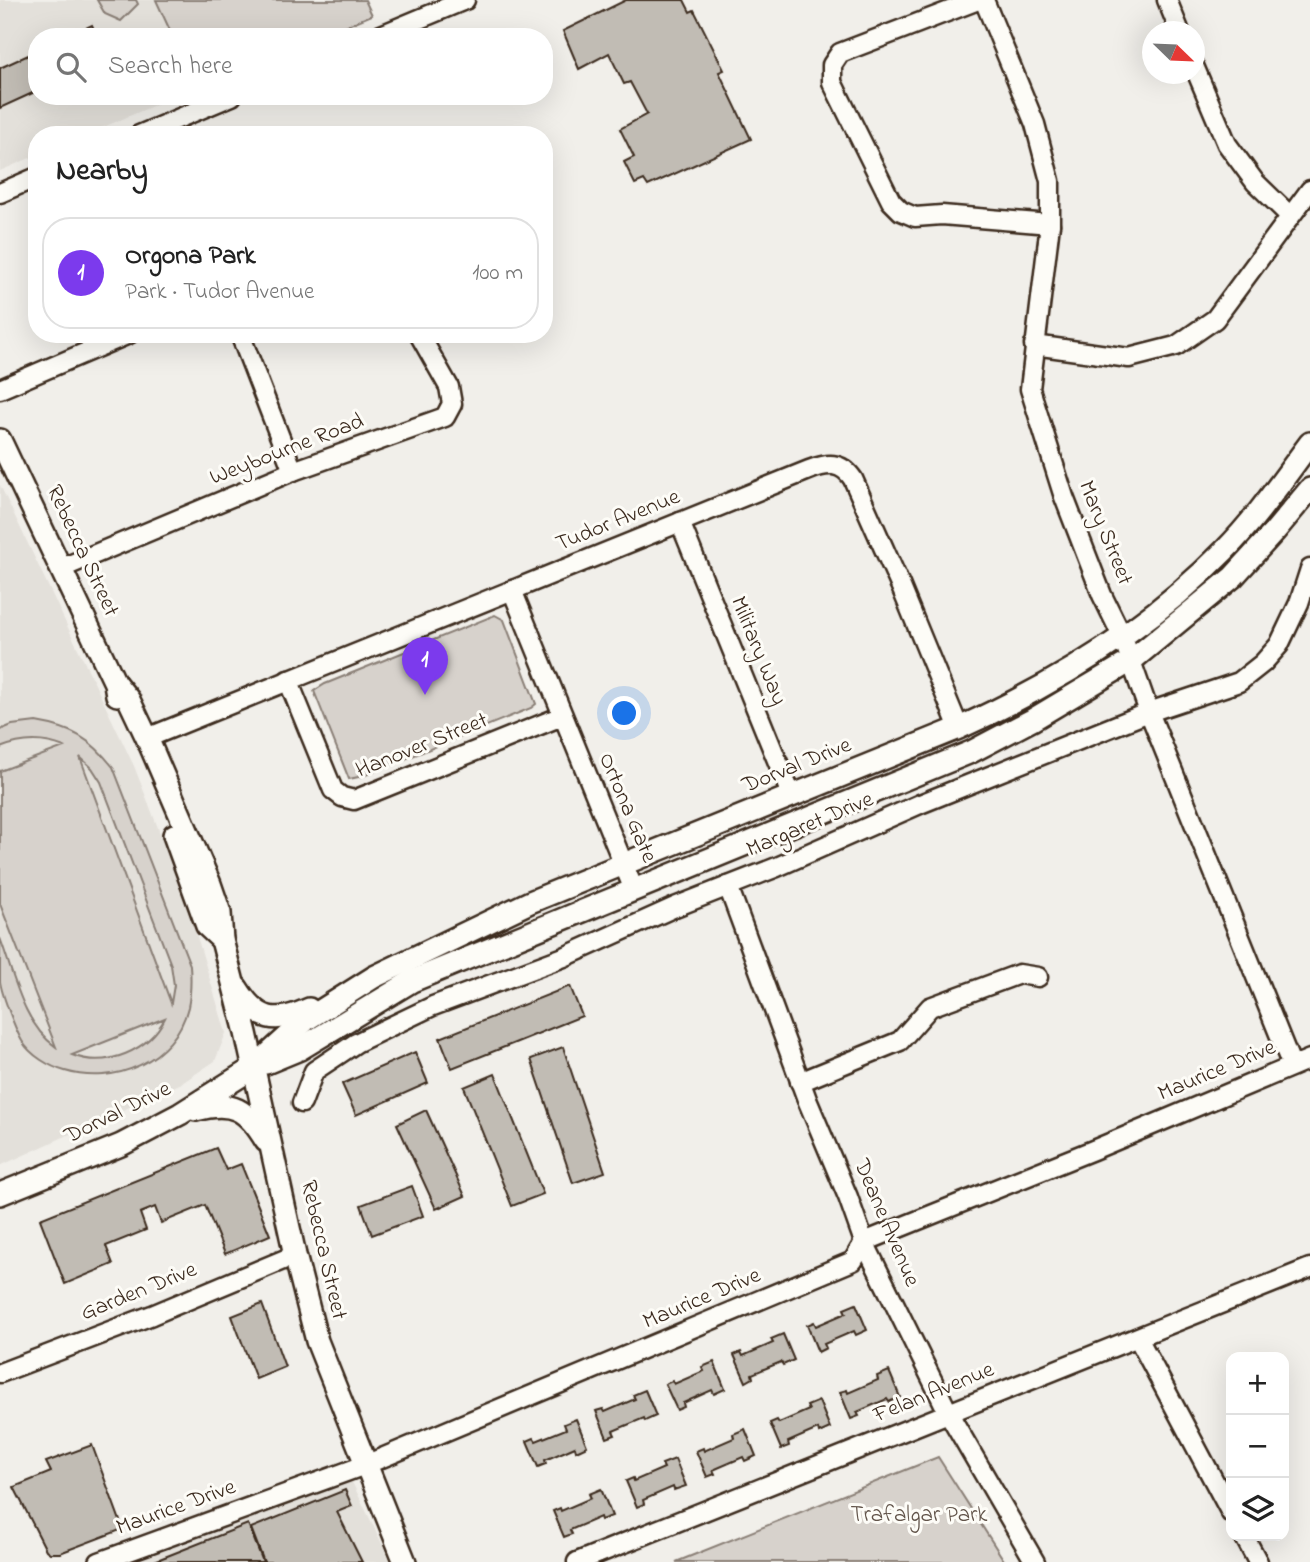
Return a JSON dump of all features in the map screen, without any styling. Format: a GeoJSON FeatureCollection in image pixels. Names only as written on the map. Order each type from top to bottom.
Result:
{"type":"FeatureCollection","features":[{"type":"Feature","properties":{"kind":"main road","name":"Rebecca Street"},"geometry":{"type":"LineString","coordinates":[[0,440],[116,684],[129,700],[147,738],[210,884],[220,913],[222,940],[317,1341],[405,1562]]}},
{"type":"Feature","properties":{"kind":"main road","name":"Dorval Drive"},"geometry":{"type":"LineString","coordinates":[[0,1194],[121,1145],[180,1114],[253,1068],[306,1020],[374,977],[530,902],[792,797],[1002,708],[1123,638],[1194,580],[1225,551],[1310,443]]}},
{"type":"Feature","properties":{"kind":"main road","name":"Dorval Drive"},"geometry":{"type":"LineString","coordinates":[[253,1068],[300,1049],[412,981],[971,752],[1032,720],[1131,661],[1233,577],[1310,489]]}},
{"type":"Feature","properties":{"kind":"main road","name":"Rebecca Street"},"geometry":{"type":"LineString","coordinates":[[116,684],[119,706],[176,838],[207,926],[222,940]]}},
{"type":"Feature","properties":{"kind":"main road"},"geometry":{"type":"LineString","coordinates":[[231,977],[242,996],[268,1018],[279,1020],[293,1017],[338,998]]}},
{"type":"Feature","properties":{"kind":"main road"},"geometry":{"type":"LineString","coordinates":[[180,1114],[210,1106],[238,1108],[250,1117],[273,1151]]}},
{"type":"Feature","properties":{"kind":"street"},"geometry":{"type":"LineString","coordinates":[[398,28],[465,0]]}},
{"type":"Feature","properties":{"kind":"street"},"geometry":{"type":"LineString","coordinates":[[978,0],[840,53],[832,65],[832,82],[891,201],[901,211],[915,217],[942,215],[1050,224]]}},
{"type":"Feature","properties":{"kind":"street","name":"Mary Street"},"geometry":{"type":"LineString","coordinates":[[984,0],[1035,124],[1050,181],[1050,224],[1030,389],[1064,497],[1102,595],[1123,638],[1149,712],[1292,1066]]}},
{"type":"Feature","properties":{"kind":"street"},"geometry":{"type":"LineString","coordinates":[[1167,0],[1176,21]]}},
{"type":"Feature","properties":{"kind":"street"},"geometry":{"type":"LineString","coordinates":[[1202,84],[1227,144],[1255,182],[1290,216]]}},
{"type":"Feature","properties":{"kind":"street"},"geometry":{"type":"LineString","coordinates":[[160,126],[211,105]]}},
{"type":"Feature","properties":{"kind":"street"},"geometry":{"type":"LineString","coordinates":[[0,192],[28,181]]}},
{"type":"Feature","properties":{"kind":"street"},"geometry":{"type":"LineString","coordinates":[[1034,345],[1129,358],[1176,346],[1215,320],[1310,190]]}},
{"type":"Feature","properties":{"kind":"street"},"geometry":{"type":"LineString","coordinates":[[0,389],[108,343]]}},
{"type":"Feature","properties":{"kind":"street"},"geometry":{"type":"LineString","coordinates":[[243,343],[293,471]]}},
{"type":"Feature","properties":{"kind":"street","name":"Weybourne Road"},"geometry":{"type":"LineString","coordinates":[[62,568],[293,471],[445,417],[452,404],[449,387],[424,343]]}},
{"type":"Feature","properties":{"kind":"street","name":"Tudor Avenue"},"geometry":{"type":"LineString","coordinates":[[147,738],[825,464],[845,468],[855,484],[959,728]]}},
{"type":"Feature","properties":{"kind":"street","name":"Military Way"},"geometry":{"type":"LineString","coordinates":[[680,522],[792,797]]}},
{"type":"Feature","properties":{"kind":"street","name":"Margaret Drive"},"geometry":{"type":"LineString","coordinates":[[302,1103],[314,1071],[356,1043],[433,1006],[564,957],[920,804],[1149,712],[1239,682],[1279,646],[1291,623],[1310,569]]}},
{"type":"Feature","properties":{"kind":"street","name":"Ortona Gate"},"geometry":{"type":"LineString","coordinates":[[512,590],[635,890]]}},
{"type":"Feature","properties":{"kind":"street","name":"Hanover Street"},"geometry":{"type":"LineString","coordinates":[[288,680],[333,790],[342,797],[354,800],[562,716]]}},
{"type":"Feature","properties":{"kind":"street","name":"Deane Avenue"},"geometry":{"type":"LineString","coordinates":[[728,886],[800,1082],[848,1196],[864,1242],[949,1414],[1035,1562]]}},
{"type":"Feature","properties":{"kind":"street"},"geometry":{"type":"LineString","coordinates":[[800,1082],[900,1041],[930,1007],[1019,974],[1038,977]]}},
{"type":"Feature","properties":{"kind":"street","name":"Maurice Drive"},"geometry":{"type":"LineString","coordinates":[[99,1562],[365,1465],[853,1261],[864,1242],[1310,1059]]}},
{"type":"Feature","properties":{"kind":"street","name":"Garden Drive"},"geometry":{"type":"LineString","coordinates":[[0,1373],[152,1315],[295,1255]]}},
{"type":"Feature","properties":{"kind":"street","name":"Felan Avenue"},"geometry":{"type":"LineString","coordinates":[[577,1562],[1310,1268]]}},
{"type":"Feature","properties":{"kind":"street"},"geometry":{"type":"LineString","coordinates":[[1138,1338],[1226,1504]]}},
{"type":"Feature","properties":{"kind":"street"},"geometry":{"type":"LineString","coordinates":[[1247,1541],[1258,1562]]}},
{"type":"Feature","properties":{"kind":"shaded area"},"geometry":{"type":"Polygon","coordinates":[[[0,0],[156,0],[169,28],[28,28],[28,105],[155,105],[106,126],[28,126],[28,159],[0,171],[0,0]]]}},
{"type":"Feature","properties":{"kind":"shaded area"},"geometry":{"type":"Polygon","coordinates":[[[0,485],[134,766],[186,900],[226,1033],[215,1061],[182,1083],[0,1166],[0,485]]]}},
{"type":"Feature","properties":{"kind":"shaded area"},"geometry":{"type":"Polygon","coordinates":[[[350,1478],[391,1562],[123,1562],[350,1478]]]}},
{"type":"Feature","properties":{"kind":"green space"},"geometry":{"type":"Polygon","coordinates":[[[97,0],[136,0],[138,4],[121,21],[105,14],[97,0]]]}},
{"type":"Feature","properties":{"kind":"green space"},"geometry":{"type":"Polygon","coordinates":[[[156,0],[365,0],[372,15],[341,28],[169,28],[156,0]]]}},
{"type":"Feature","properties":{"kind":"green space"},"geometry":{"type":"Polygon","coordinates":[[[495,615],[504,620],[536,704],[363,776],[349,779],[314,691],[325,684],[495,615]]]}},
{"type":"Feature","properties":{"kind":"green space"},"geometry":{"type":"Polygon","coordinates":[[[36,722],[70,731],[88,742],[113,767],[190,965],[189,1002],[181,1026],[157,1055],[122,1072],[84,1075],[59,1069],[41,1060],[22,1041],[3,994],[0,981],[0,938],[27,1012],[35,1025],[56,1047],[0,904],[0,771],[64,747],[32,741],[0,748],[0,730],[12,725],[36,722]],[[80,757],[171,1003],[174,985],[171,965],[101,782],[92,768],[80,757]],[[165,1018],[72,1055],[99,1060],[126,1054],[149,1039],[165,1018]]]}},
{"type":"Feature","properties":{"kind":"green space","name":"Trafalgar Park"},"geometry":{"type":"Polygon","coordinates":[[[938,1457],[1005,1562],[676,1562],[938,1457]]]}},
{"type":"Feature","properties":{"kind":"building"},"geometry":{"type":"Polygon","coordinates":[[[626,0],[684,0],[690,12],[694,10],[724,70],[719,72],[751,139],[648,186],[644,180],[635,184],[624,162],[634,157],[620,129],[647,114],[630,82],[624,84],[609,53],[579,69],[563,31],[626,0]]]}},
{"type":"Feature","properties":{"kind":"building"},"geometry":{"type":"Polygon","coordinates":[[[28,55],[28,95],[0,108],[0,68],[28,55]]]}},
{"type":"Feature","properties":{"kind":"building"},"geometry":{"type":"Polygon","coordinates":[[[570,986],[582,1016],[452,1068],[440,1038],[570,986]]]}},
{"type":"Feature","properties":{"kind":"building"},"geometry":{"type":"Polygon","coordinates":[[[563,1047],[605,1172],[573,1183],[531,1059],[563,1047]]]}},
{"type":"Feature","properties":{"kind":"building"},"geometry":{"type":"Polygon","coordinates":[[[415,1052],[428,1083],[356,1115],[342,1084],[415,1052]]]}},
{"type":"Feature","properties":{"kind":"building"},"geometry":{"type":"Polygon","coordinates":[[[495,1074],[543,1194],[512,1206],[464,1087],[495,1074]]]}},
{"type":"Feature","properties":{"kind":"building"},"geometry":{"type":"Polygon","coordinates":[[[426,1110],[465,1196],[436,1209],[397,1124],[426,1110]]]}},
{"type":"Feature","properties":{"kind":"building"},"geometry":{"type":"Polygon","coordinates":[[[216,1148],[226,1170],[241,1164],[270,1235],[225,1254],[205,1205],[161,1223],[155,1207],[140,1213],[146,1230],[106,1246],[113,1264],[65,1284],[40,1219],[216,1148]]]}},
{"type":"Feature","properties":{"kind":"building"},"geometry":{"type":"Polygon","coordinates":[[[412,1186],[423,1216],[372,1235],[361,1205],[412,1186]]]}},
{"type":"Feature","properties":{"kind":"building"},"geometry":{"type":"Polygon","coordinates":[[[262,1304],[285,1367],[256,1379],[232,1316],[262,1304]]]}},
{"type":"Feature","properties":{"kind":"building"},"geometry":{"type":"Polygon","coordinates":[[[856,1304],[867,1330],[856,1335],[854,1331],[824,1344],[826,1348],[818,1352],[807,1325],[814,1322],[816,1326],[846,1313],[844,1309],[856,1304]]]}},
{"type":"Feature","properties":{"kind":"building"},"geometry":{"type":"Polygon","coordinates":[[[783,1334],[794,1360],[783,1365],[781,1362],[752,1374],[753,1378],[746,1382],[734,1355],[741,1352],[743,1356],[773,1343],[771,1339],[783,1334]]]}},
{"type":"Feature","properties":{"kind":"building"},"geometry":{"type":"Polygon","coordinates":[[[714,1362],[725,1389],[714,1394],[712,1390],[683,1403],[684,1407],[677,1410],[665,1384],[672,1381],[674,1384],[704,1371],[702,1367],[714,1362]]]}},
{"type":"Feature","properties":{"kind":"building"},"geometry":{"type":"Polygon","coordinates":[[[889,1371],[900,1397],[889,1402],[887,1399],[857,1412],[859,1416],[851,1419],[840,1392],[847,1390],[848,1393],[878,1380],[877,1376],[889,1371]]]}},
{"type":"Feature","properties":{"kind":"building"},"geometry":{"type":"Polygon","coordinates":[[[645,1390],[656,1416],[613,1431],[615,1435],[607,1438],[596,1411],[603,1409],[605,1412],[635,1399],[633,1395],[645,1390]]]}},
{"type":"Feature","properties":{"kind":"building"},"geometry":{"type":"Polygon","coordinates":[[[819,1401],[830,1428],[819,1433],[818,1429],[788,1442],[789,1446],[781,1449],[770,1423],[777,1420],[779,1423],[809,1410],[807,1406],[819,1401]]]}},
{"type":"Feature","properties":{"kind":"building"},"geometry":{"type":"Polygon","coordinates":[[[576,1419],[587,1446],[576,1451],[575,1447],[545,1460],[546,1464],[538,1467],[527,1441],[534,1438],[536,1441],[566,1429],[564,1424],[576,1419]]]}},
{"type":"Feature","properties":{"kind":"building"},"geometry":{"type":"Polygon","coordinates":[[[745,1429],[756,1456],[745,1461],[743,1457],[713,1470],[715,1474],[707,1477],[696,1451],[703,1448],[704,1451],[734,1438],[733,1434],[745,1429]]]}},
{"type":"Feature","properties":{"kind":"building"},"geometry":{"type":"Polygon","coordinates":[[[92,1445],[123,1529],[60,1553],[50,1553],[14,1487],[51,1472],[46,1462],[92,1445]]]}},
{"type":"Feature","properties":{"kind":"building"},"geometry":{"type":"Polygon","coordinates":[[[675,1459],[686,1486],[674,1490],[673,1487],[643,1500],[644,1504],[637,1507],[626,1481],[633,1478],[634,1481],[664,1468],[662,1464],[675,1459]]]}},
{"type":"Feature","properties":{"kind":"building"},"geometry":{"type":"Polygon","coordinates":[[[601,1489],[612,1516],[601,1520],[600,1517],[570,1530],[572,1534],[564,1537],[553,1511],[560,1508],[561,1511],[591,1498],[589,1494],[601,1489]]]}},
{"type":"Feature","properties":{"kind":"building"},"geometry":{"type":"Polygon","coordinates":[[[345,1490],[352,1506],[337,1512],[362,1562],[264,1562],[251,1528],[345,1490]]]}},
{"type":"Feature","properties":{"kind":"building"},"geometry":{"type":"Polygon","coordinates":[[[248,1524],[263,1562],[152,1562],[248,1524]]]}},
{"type":"Feature","properties":{"kind":"place","name":"Orgona Park"},"geometry":{"type":"Point","coordinates":[425,695]}}]}
